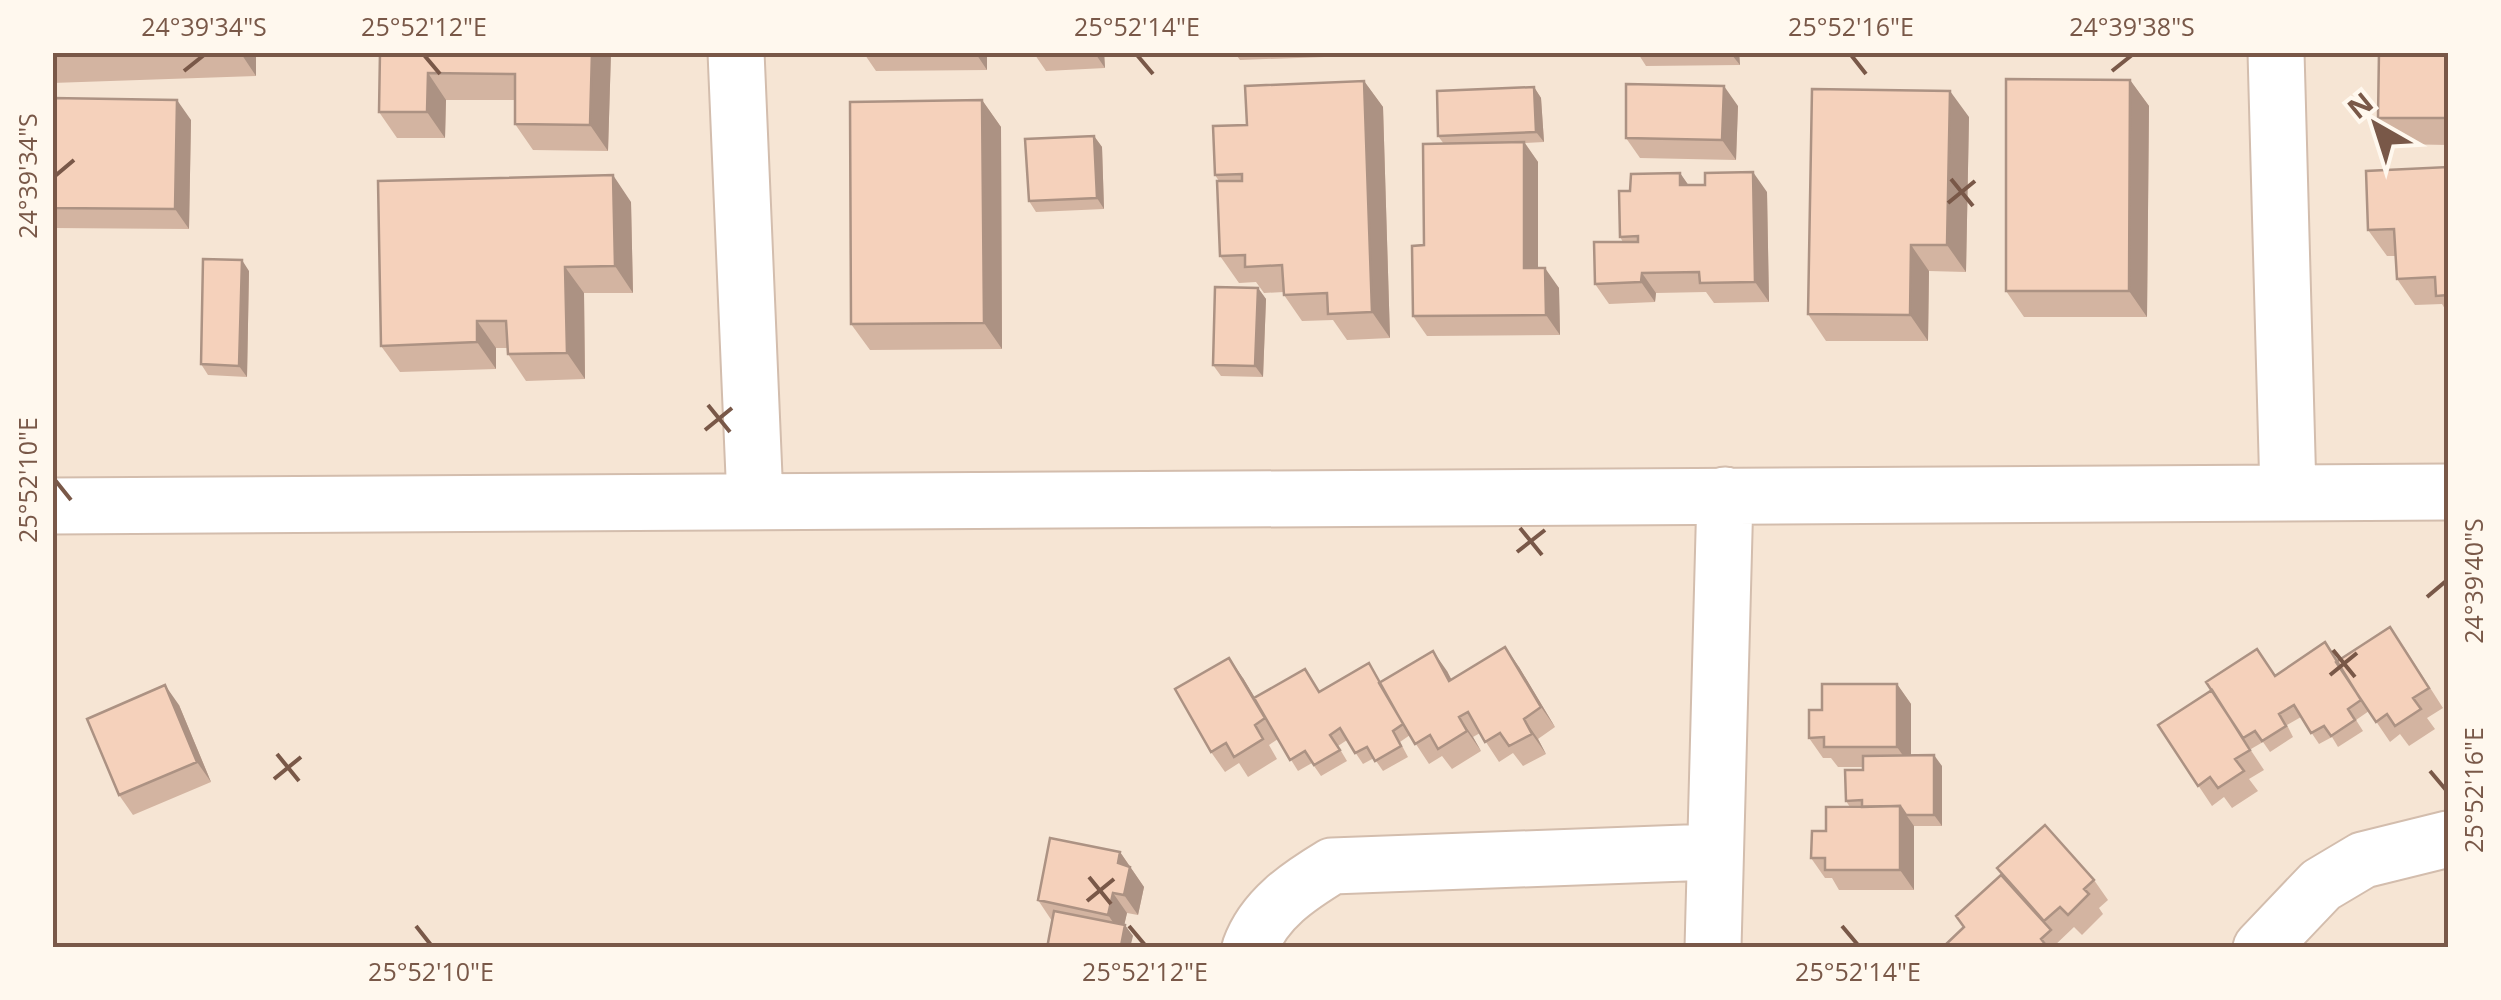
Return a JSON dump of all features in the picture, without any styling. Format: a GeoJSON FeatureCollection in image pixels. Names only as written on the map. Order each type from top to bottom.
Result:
{"type":"FeatureCollection","features":[{"type":"Feature","properties":{"kind":"street"},"geometry":{"type":"LineString","coordinates":[[736,52],[755,500]]}},
{"type":"Feature","properties":{"kind":"street"},"geometry":{"type":"LineString","coordinates":[[2276,52],[2288,492]]}},
{"type":"Feature","properties":{"kind":"street"},"geometry":{"type":"LineString","coordinates":[[52,506],[2448,492]]}},
{"type":"Feature","properties":{"kind":"street"},"geometry":{"type":"LineString","coordinates":[[1713,948],[1712,852],[1725,494]]}},
{"type":"Feature","properties":{"kind":"street"},"geometry":{"type":"LineString","coordinates":[[2261,948],[2321,885],[2335,876],[2363,860],[2448,839]]}},
{"type":"Feature","properties":{"kind":"street"},"geometry":{"type":"LineString","coordinates":[[1250,948],[1254,934],[1292,890],[1332,866],[1712,852]]}},
{"type":"Feature","properties":{"kind":"shaded area"},"geometry":{"type":"Polygon","coordinates":[[[53,53],[2448,53],[2448,947],[53,947],[53,53]]]}},
{"type":"Feature","properties":{"kind":"building"},"geometry":{"type":"Polygon","coordinates":[[[52,52],[163,52],[52,56],[52,52]]]}},
{"type":"Feature","properties":{"kind":"building"},"geometry":{"type":"Polygon","coordinates":[[[380,52],[592,52],[590,125],[515,124],[515,74],[428,73],[427,112],[379,112],[380,52]]]}},
{"type":"Feature","properties":{"kind":"building"},"geometry":{"type":"Polygon","coordinates":[[[1732,52],[1732,55],[1639,55],[1732,52]]]}},
{"type":"Feature","properties":{"kind":"building"},"geometry":{"type":"Polygon","coordinates":[[[2379,52],[2448,52],[2448,118],[2378,118],[2379,52]]]}},
{"type":"Feature","properties":{"kind":"building"},"geometry":{"type":"Polygon","coordinates":[[[2006,79],[2130,80],[2129,291],[2006,291],[2006,79]]]}},
{"type":"Feature","properties":{"kind":"building"},"geometry":{"type":"Polygon","coordinates":[[[1364,81],[1372,312],[1328,314],[1327,293],[1284,295],[1282,265],[1245,267],[1245,255],[1220,256],[1217,181],[1242,181],[1242,174],[1215,175],[1213,126],[1247,125],[1245,86],[1364,81]]]}},
{"type":"Feature","properties":{"kind":"building"},"geometry":{"type":"Polygon","coordinates":[[[1626,84],[1724,86],[1722,140],[1626,138],[1626,84]]]}},
{"type":"Feature","properties":{"kind":"building"},"geometry":{"type":"Polygon","coordinates":[[[1534,87],[1536,132],[1438,136],[1437,91],[1534,87]]]}},
{"type":"Feature","properties":{"kind":"building"},"geometry":{"type":"Polygon","coordinates":[[[1812,89],[1950,91],[1947,245],[1911,245],[1910,315],[1808,314],[1812,89]]]}},
{"type":"Feature","properties":{"kind":"building"},"geometry":{"type":"Polygon","coordinates":[[[52,98],[177,100],[175,209],[52,208],[52,98]]]}},
{"type":"Feature","properties":{"kind":"building"},"geometry":{"type":"Polygon","coordinates":[[[982,100],[984,323],[851,324],[850,102],[982,100]]]}},
{"type":"Feature","properties":{"kind":"building"},"geometry":{"type":"Polygon","coordinates":[[[1094,136],[1097,198],[1029,201],[1025,139],[1094,136]]]}},
{"type":"Feature","properties":{"kind":"building"},"geometry":{"type":"Polygon","coordinates":[[[1524,142],[1524,268],[1545,268],[1546,315],[1413,316],[1412,246],[1424,245],[1423,144],[1524,142]]]}},
{"type":"Feature","properties":{"kind":"building"},"geometry":{"type":"Polygon","coordinates":[[[2448,167],[2448,295],[2436,296],[2435,277],[2397,279],[2394,229],[2368,230],[2366,171],[2448,167]]]}},
{"type":"Feature","properties":{"kind":"building"},"geometry":{"type":"Polygon","coordinates":[[[1753,172],[1755,282],[1700,283],[1699,272],[1642,273],[1641,282],[1595,284],[1594,242],[1638,242],[1638,236],[1620,237],[1619,191],[1630,191],[1631,174],[1680,173],[1680,185],[1705,185],[1705,173],[1753,172]]]}},
{"type":"Feature","properties":{"kind":"building"},"geometry":{"type":"Polygon","coordinates":[[[613,175],[615,266],[565,267],[567,353],[508,354],[506,321],[477,321],[477,342],[381,346],[378,181],[613,175]]]}},
{"type":"Feature","properties":{"kind":"building"},"geometry":{"type":"Polygon","coordinates":[[[203,259],[242,260],[239,366],[201,364],[203,259]]]}},
{"type":"Feature","properties":{"kind":"building"},"geometry":{"type":"Polygon","coordinates":[[[1215,287],[1258,288],[1255,366],[1213,365],[1215,287]]]}},
{"type":"Feature","properties":{"kind":"building"},"geometry":{"type":"Polygon","coordinates":[[[2390,627],[2429,688],[2413,698],[2421,709],[2395,726],[2387,714],[2376,722],[2336,662],[2390,627]]]}},
{"type":"Feature","properties":{"kind":"building"},"geometry":{"type":"Polygon","coordinates":[[[2325,642],[2361,700],[2348,709],[2355,720],[2331,736],[2324,726],[2311,733],[2294,705],[2279,714],[2286,726],[2262,741],[2255,731],[2243,738],[2206,682],[2257,649],[2275,676],[2325,642]]]}},
{"type":"Feature","properties":{"kind":"building"},"geometry":{"type":"Polygon","coordinates":[[[1505,647],[1541,707],[1524,719],[1532,734],[1509,746],[1500,733],[1485,742],[1468,712],[1459,717],[1467,731],[1438,749],[1430,735],[1415,744],[1379,683],[1433,651],[1449,681],[1505,647]]]}},
{"type":"Feature","properties":{"kind":"building"},"geometry":{"type":"Polygon","coordinates":[[[1229,658],[1265,718],[1255,725],[1263,739],[1234,757],[1226,743],[1211,752],[1175,689],[1229,658]]]}},
{"type":"Feature","properties":{"kind":"building"},"geometry":{"type":"Polygon","coordinates":[[[1369,663],[1403,724],[1393,731],[1401,746],[1375,761],[1367,747],[1355,753],[1340,728],[1330,735],[1340,750],[1314,765],[1305,751],[1290,760],[1254,698],[1305,669],[1319,692],[1369,663]]]}},
{"type":"Feature","properties":{"kind":"building"},"geometry":{"type":"Polygon","coordinates":[[[1822,684],[1897,684],[1897,747],[1824,747],[1824,737],[1809,738],[1809,710],[1822,710],[1822,684]]]}},
{"type":"Feature","properties":{"kind":"building"},"geometry":{"type":"Polygon","coordinates":[[[165,685],[197,762],[119,795],[87,719],[165,685]]]}},
{"type":"Feature","properties":{"kind":"building"},"geometry":{"type":"Polygon","coordinates":[[[2212,690],[2250,750],[2235,759],[2244,771],[2218,788],[2210,777],[2198,786],[2158,725],[2212,690]]]}},
{"type":"Feature","properties":{"kind":"building"},"geometry":{"type":"Polygon","coordinates":[[[1934,755],[1934,815],[1906,815],[1900,806],[1862,807],[1862,800],[1846,801],[1845,770],[1863,770],[1863,756],[1934,755]]]}},
{"type":"Feature","properties":{"kind":"building"},"geometry":{"type":"Polygon","coordinates":[[[1900,806],[1900,870],[1825,870],[1825,858],[1811,858],[1812,831],[1826,831],[1826,807],[1900,806]]]}},
{"type":"Feature","properties":{"kind":"building"},"geometry":{"type":"Polygon","coordinates":[[[2045,825],[2094,880],[2084,889],[2089,894],[2068,915],[2060,907],[2044,921],[1997,868],[2045,825]]]}},
{"type":"Feature","properties":{"kind":"building"},"geometry":{"type":"Polygon","coordinates":[[[1050,838],[1120,852],[1118,863],[1130,867],[1124,895],[1113,893],[1108,915],[1038,900],[1050,838]]]}},
{"type":"Feature","properties":{"kind":"building"},"geometry":{"type":"Polygon","coordinates":[[[2001,875],[2051,930],[2041,939],[2045,944],[2042,948],[1942,948],[1964,927],[1956,916],[2001,875]]]}},
{"type":"Feature","properties":{"kind":"building"},"geometry":{"type":"Polygon","coordinates":[[[1054,911],[1125,925],[1121,946],[1127,948],[1047,948],[1054,911]]]}}]}
